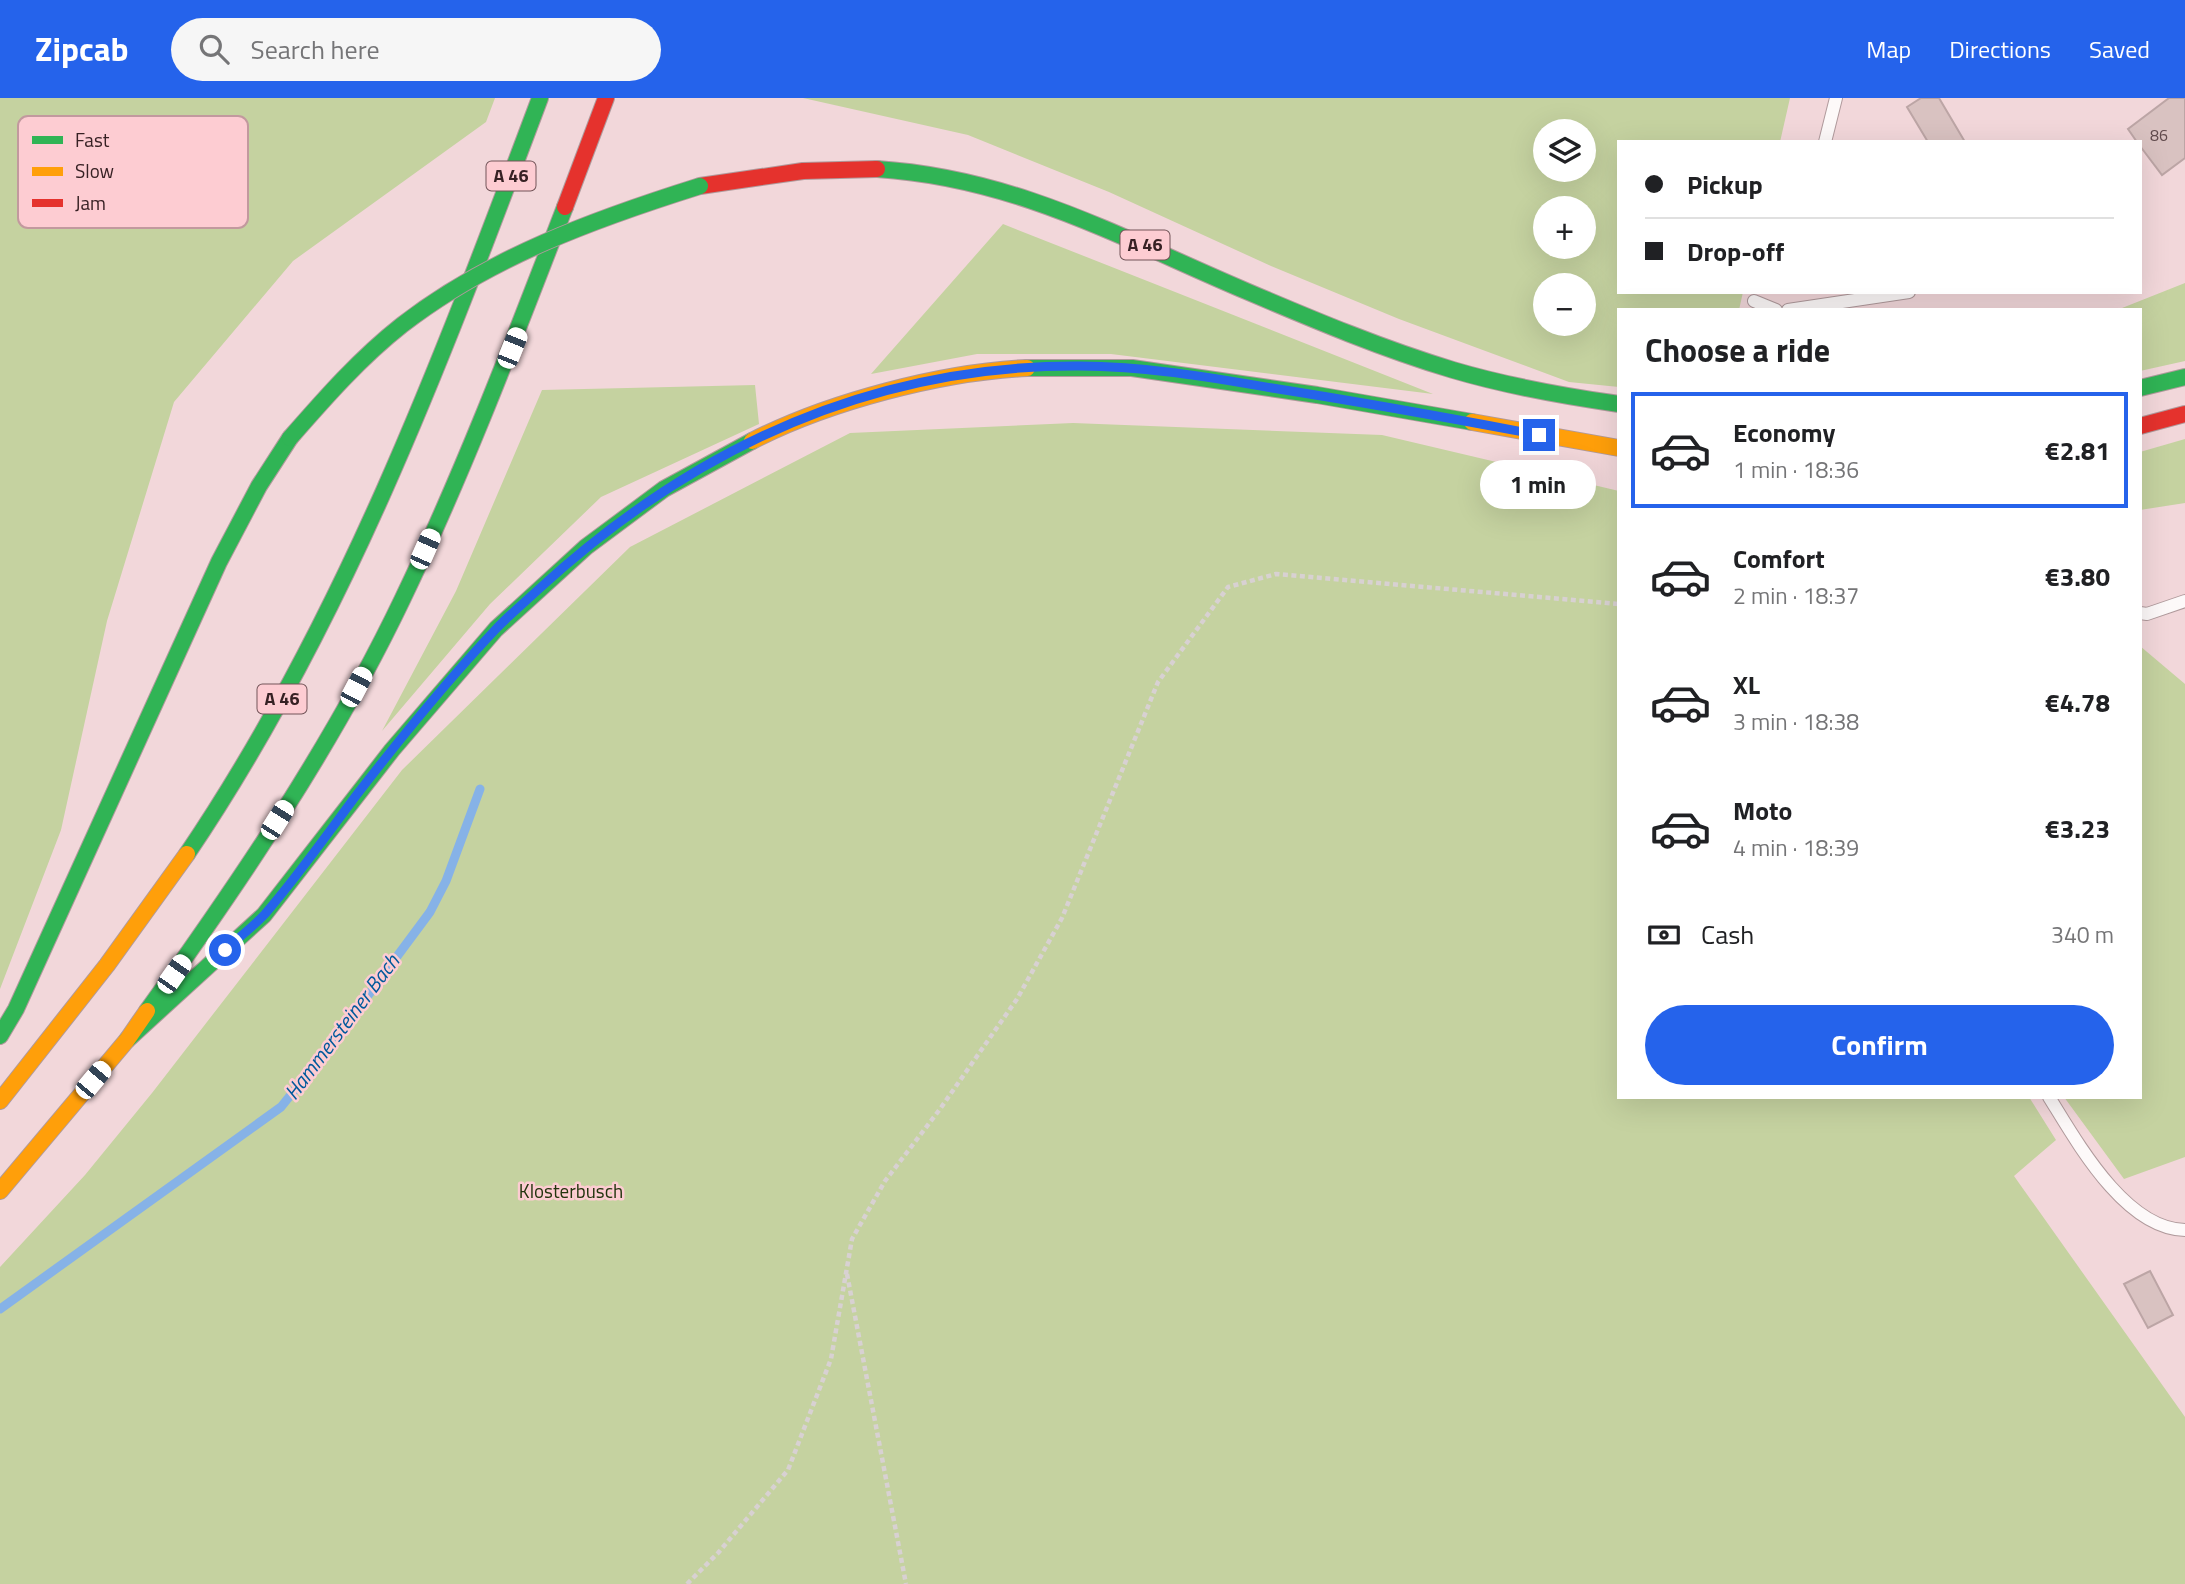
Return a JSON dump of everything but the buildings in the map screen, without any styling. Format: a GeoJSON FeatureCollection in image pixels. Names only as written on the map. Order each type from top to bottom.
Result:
{"type":"FeatureCollection","features":[{"type":"Feature","properties":{"kind":"highway","name":"A 46"},"geometry":{"type":"LineString","coordinates":[[0,1101],[76,1007],[177,871],[267,728],[337,595],[425,398],[540,98]]}},
{"type":"Feature","properties":{"kind":"highway"},"geometry":{"type":"LineString","coordinates":[[0,1191],[127,1040],[243,876],[332,732],[403,599],[491,400],[606,98]]}},
{"type":"Feature","properties":{"kind":"highway","name":"A 46"},"geometry":{"type":"LineString","coordinates":[[0,1036],[16,1009],[139,732],[221,557],[252,497],[290,438],[367,355],[398,329],[460,287],[563,232],[700,186],[771,173],[832,169],[927,174],[1017,194],[1095,222],[1215,278],[1349,334],[1454,371],[1576,398],[1617,404]]}},
{"type":"Feature","properties":{"kind":"highway"},"geometry":{"type":"LineString","coordinates":[[127,1040],[264,915],[392,750],[496,629],[586,547],[664,489],[761,436],[837,406],[917,384],[1024,368],[1078,366],[1186,374],[1617,447]]}},
{"type":"Feature","properties":{"kind":"highway"},"geometry":{"type":"LineString","coordinates":[[2142,388],[2185,377]]}},
{"type":"Feature","properties":{"kind":"highway"},"geometry":{"type":"LineString","coordinates":[[2142,425],[2185,414]]}},
{"type":"Feature","properties":{"kind":"lane"},"geometry":{"type":"LineString","coordinates":[[1826,140],[1836,98]]}},
{"type":"Feature","properties":{"kind":"lane"},"geometry":{"type":"LineString","coordinates":[[1801,308],[1896,294]]}},
{"type":"Feature","properties":{"kind":"lane"},"geometry":{"type":"LineString","coordinates":[[1755,301],[1771,308]]}},
{"type":"Feature","properties":{"kind":"lane"},"geometry":{"type":"LineString","coordinates":[[2142,613],[2185,601]]}},
{"type":"Feature","properties":{"kind":"lane"},"geometry":{"type":"LineString","coordinates":[[2050,1099],[2095,1167],[2119,1195],[2159,1225],[2185,1230]]}},
{"type":"Feature","properties":{"kind":"path"},"geometry":{"type":"LineString","coordinates":[[687,1584],[718,1553],[788,1470],[831,1359],[852,1239],[884,1181],[940,1109],[1023,988],[1062,918],[1158,682],[1228,587],[1276,574],[1617,604]]}},
{"type":"Feature","properties":{"kind":"path"},"geometry":{"type":"LineString","coordinates":[[846,1270],[906,1584]]}},
{"type":"Feature","properties":{"kind":"green space"},"geometry":{"type":"Polygon","coordinates":[[[0,98],[495,98],[486,122],[293,261],[174,402],[107,621],[61,830],[0,989],[0,98]]]}},
{"type":"Feature","properties":{"kind":"green space"},"geometry":{"type":"Polygon","coordinates":[[[803,98],[1790,98],[1780,140],[1617,140],[1617,294],[1743,294],[1739,308],[1617,308],[1617,387],[1569,382],[1399,319],[1271,266],[1109,192],[968,135],[803,98]]]}},
{"type":"Feature","properties":{"kind":"green space"},"geometry":{"type":"Polygon","coordinates":[[[1003,224],[1433,394],[1111,354],[977,354],[871,374],[1003,224]]]}},
{"type":"Feature","properties":{"kind":"green space"},"geometry":{"type":"Polygon","coordinates":[[[2185,283],[2185,361],[2142,371],[2142,308],[2122,308],[2185,283]]]}},
{"type":"Feature","properties":{"kind":"green space"},"geometry":{"type":"Polygon","coordinates":[[[755,385],[759,424],[601,497],[490,604],[382,731],[456,591],[542,390],[755,385]]]}},
{"type":"Feature","properties":{"kind":"green space","name":"Klosterbusch"},"geometry":{"type":"Polygon","coordinates":[[[1073,423],[1382,435],[1617,491],[1617,1099],[2030,1099],[2056,1140],[2014,1176],[2185,1417],[2185,1584],[0,1584],[0,1267],[85,1175],[152,1093],[402,770],[630,547],[850,433],[1073,423]]]}},
{"type":"Feature","properties":{"kind":"green space"},"geometry":{"type":"Polygon","coordinates":[[[2185,439],[2185,503],[2142,510],[2142,451],[2185,439]]]}},
{"type":"Feature","properties":{"kind":"green space"},"geometry":{"type":"Polygon","coordinates":[[[2142,648],[2185,684],[2185,1157],[2124,1179],[2065,1099],[2142,1099],[2142,648]]]}},
{"type":"Feature","properties":{"kind":"waterway","name":"Hammersteiner Bach"},"geometry":{"type":"LineString","coordinates":[[0,1309],[281,1107],[332,1044],[430,912],[446,881],[480,789]]}},
{"type":"Feature","properties":{"kind":"traffic: fast"},"geometry":{"type":"LineString","coordinates":[[187,854],[243,766],[295,675],[342,582],[427,391],[540,98]]}},
{"type":"Feature","properties":{"kind":"traffic: fast"},"geometry":{"type":"LineString","coordinates":[[877,169],[976,184],[1022,198],[1111,231],[1323,323],[1427,362],[1514,386],[1617,404]]}},
{"type":"Feature","properties":{"kind":"traffic: fast"},"geometry":{"type":"LineString","coordinates":[[290,438],[372,351],[402,325],[471,279],[545,242],[700,186]]}},
{"type":"Feature","properties":{"kind":"traffic: fast"},"geometry":{"type":"LineString","coordinates":[[147,1011],[251,862],[316,759],[376,653],[468,453],[565,207]]}},
{"type":"Feature","properties":{"kind":"traffic: fast"},"geometry":{"type":"LineString","coordinates":[[1027,368],[1132,368],[1317,395],[1472,422]]}},
{"type":"Feature","properties":{"kind":"traffic: fast"},"geometry":{"type":"LineString","coordinates":[[2142,388],[2185,377]]}},
{"type":"Feature","properties":{"kind":"traffic: fast"},"geometry":{"type":"LineString","coordinates":[[0,1036],[16,1009],[219,562],[259,486],[290,438]]}},
{"type":"Feature","properties":{"kind":"traffic: fast"},"geometry":{"type":"LineString","coordinates":[[127,1040],[264,915],[392,750],[496,629],[586,547],[664,489],[752,441]]}},
{"type":"Feature","properties":{"kind":"traffic: slow"},"geometry":{"type":"LineString","coordinates":[[752,441],[815,414],[886,391],[958,376],[1027,368]]}},
{"type":"Feature","properties":{"kind":"traffic: slow"},"geometry":{"type":"LineString","coordinates":[[1472,422],[1617,448]]}},
{"type":"Feature","properties":{"kind":"traffic: slow"},"geometry":{"type":"LineString","coordinates":[[0,1101],[107,965],[187,854]]}},
{"type":"Feature","properties":{"kind":"traffic: slow"},"geometry":{"type":"LineString","coordinates":[[0,1191],[127,1040],[147,1011]]}},
{"type":"Feature","properties":{"kind":"traffic: jam"},"geometry":{"type":"LineString","coordinates":[[565,207],[606,98]]}},
{"type":"Feature","properties":{"kind":"traffic: jam"},"geometry":{"type":"LineString","coordinates":[[700,186],[803,171],[877,169]]}},
{"type":"Feature","properties":{"kind":"traffic: jam"},"geometry":{"type":"LineString","coordinates":[[2142,425],[2185,414]]}},
{"type":"Feature","properties":{"kind":"route"},"geometry":{"type":"LineString","coordinates":[[225,950],[264,915],[392,750],[496,629],[586,547],[664,489],[761,436],[811,415],[863,397],[970,374],[1078,366],[1186,374],[1539,435]]}}]}
